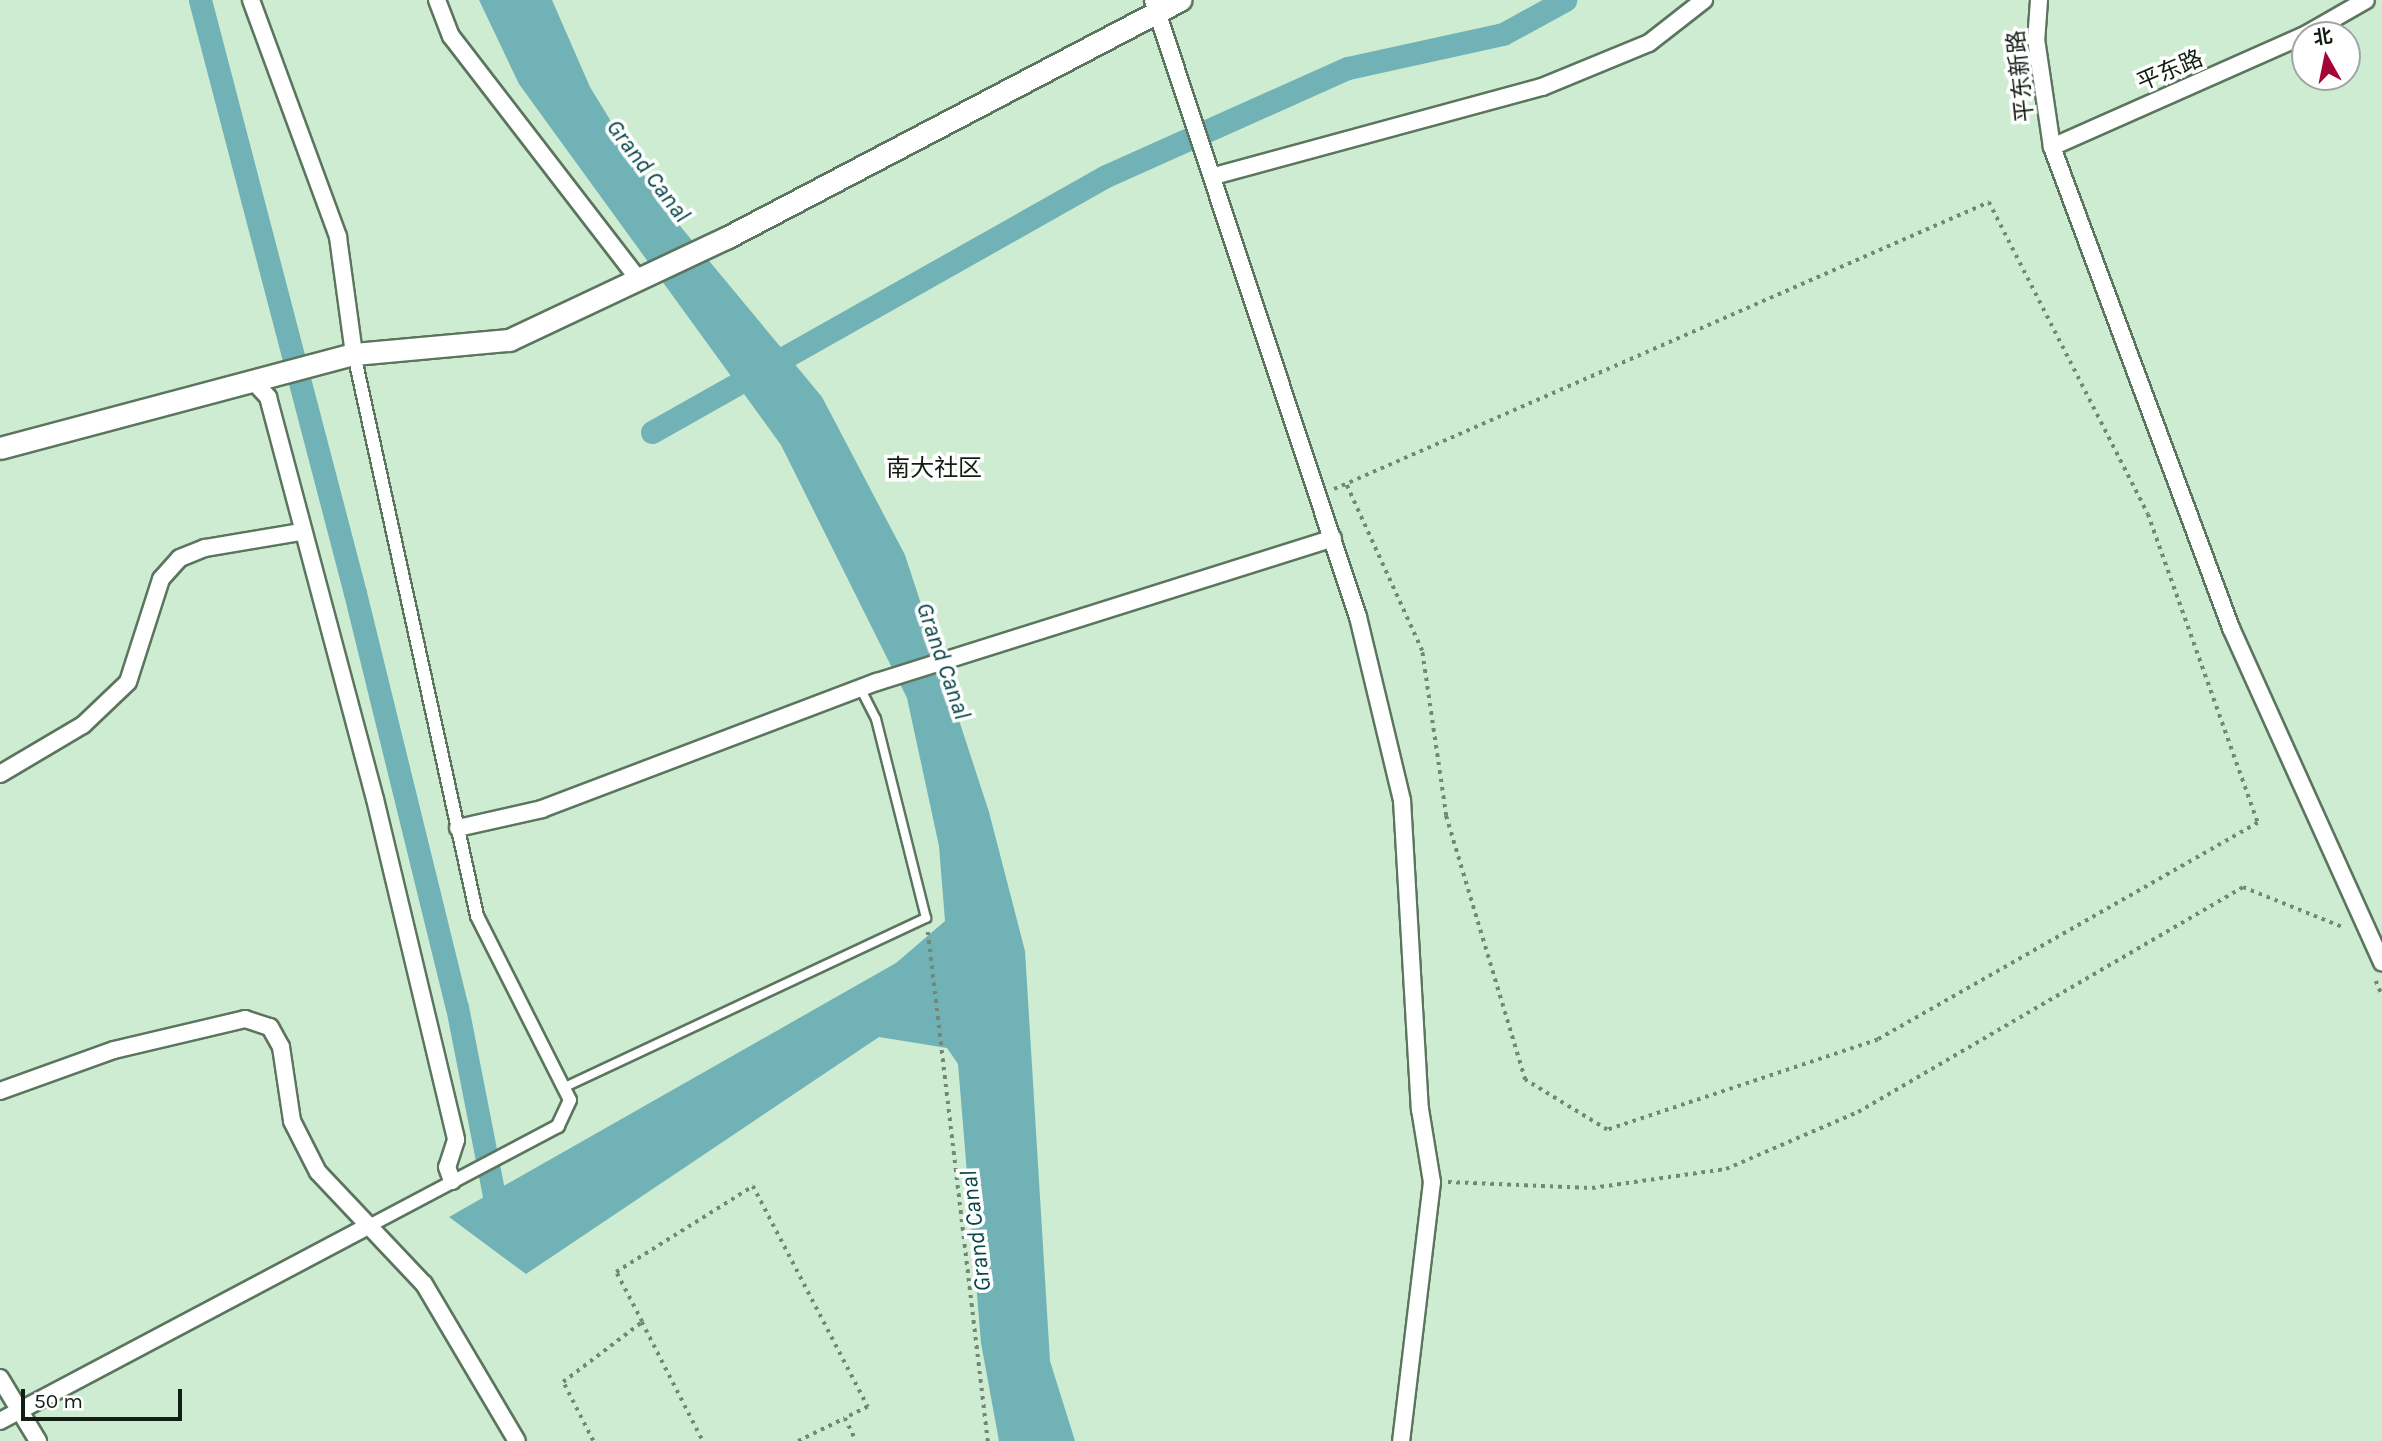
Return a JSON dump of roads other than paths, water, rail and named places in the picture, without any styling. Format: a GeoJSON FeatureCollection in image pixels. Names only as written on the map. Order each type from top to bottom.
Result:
{"type":"FeatureCollection","features":[{"type":"Feature","properties":{"kind":"street"},"geometry":{"type":"LineString","coordinates":[[0,1422],[558,1126],[570,1100],[477,916],[348,356],[338,237],[251,0]]}},
{"type":"Feature","properties":{"kind":"street"},"geometry":{"type":"LineString","coordinates":[[437,0],[451,36],[638,279]]}},
{"type":"Feature","properties":{"kind":"street"},"geometry":{"type":"LineString","coordinates":[[0,447],[348,356],[509,340],[726,238],[1155,6],[1180,0]]}},
{"type":"Feature","properties":{"kind":"street"},"geometry":{"type":"LineString","coordinates":[[1214,175],[1542,88],[1649,43],[1704,0]]}},
{"type":"Feature","properties":{"kind":"street","name":"平东新路"},"geometry":{"type":"LineString","coordinates":[[2039,0],[2036,39],[2052,146],[2231,628],[2377,968]]}},
{"type":"Feature","properties":{"kind":"street","name":"平东路"},"geometry":{"type":"LineString","coordinates":[[2329,21],[2366,0]]}},
{"type":"Feature","properties":{"kind":"street"},"geometry":{"type":"LineString","coordinates":[[1155,6],[1214,175],[1333,538],[1402,800],[1420,1109],[1432,1182],[1401,1441]]}},
{"type":"Feature","properties":{"kind":"street","name":"平东路"},"geometry":{"type":"LineString","coordinates":[[2052,146],[2291,41]]}},
{"type":"Feature","properties":{"kind":"street"},"geometry":{"type":"LineString","coordinates":[[257,381],[268,397],[301,532],[375,799],[456,1140],[447,1167],[452,1181]]}},
{"type":"Feature","properties":{"kind":"street"},"geometry":{"type":"LineString","coordinates":[[0,774],[83,725],[128,682],[162,579],[180,558],[301,532]]}},
{"type":"Feature","properties":{"kind":"street"},"geometry":{"type":"LineString","coordinates":[[458,828],[542,808],[877,682],[1333,538]]}},
{"type":"Feature","properties":{"kind":"street"},"geometry":{"type":"LineString","coordinates":[[0,1091],[166,1038],[245,1020],[270,1027],[281,1047],[292,1121],[318,1172],[365,1228],[424,1284],[517,1441]]}},
{"type":"Feature","properties":{"kind":"street"},"geometry":{"type":"LineString","coordinates":[[0,1378],[38,1441]]}},
{"type":"Feature","properties":{"kind":"lane"},"geometry":{"type":"LineString","coordinates":[[563,1088],[926,918],[879,732],[860,688]]}},
{"type":"Feature","properties":{"kind":"water","name":"Grand Canal"},"geometry":{"type":"Polygon","coordinates":[[[479,0],[552,0],[590,87],[661,203],[822,397],[905,555],[989,812],[1025,951],[1050,1361],[1075,1441],[999,1441],[981,1343],[958,1064],[947,1048],[879,1037],[526,1274],[449,1217],[896,963],[945,921],[939,846],[907,698],[781,445],[519,84],[479,0]]]}},
{"type":"Feature","properties":{"kind":"waterway"},"geometry":{"type":"LineString","coordinates":[[200,0],[355,593],[457,1007],[494,1196],[515,1215]]}},
{"type":"Feature","properties":{"kind":"waterway"},"geometry":{"type":"LineString","coordinates":[[652,432],[1106,176],[1348,68],[1503,34],[1565,0]]}},
{"type":"Feature","properties":{"kind":"district","name":"南大社区"},"geometry":{"type":"Point","coordinates":[934,469]}}]}
